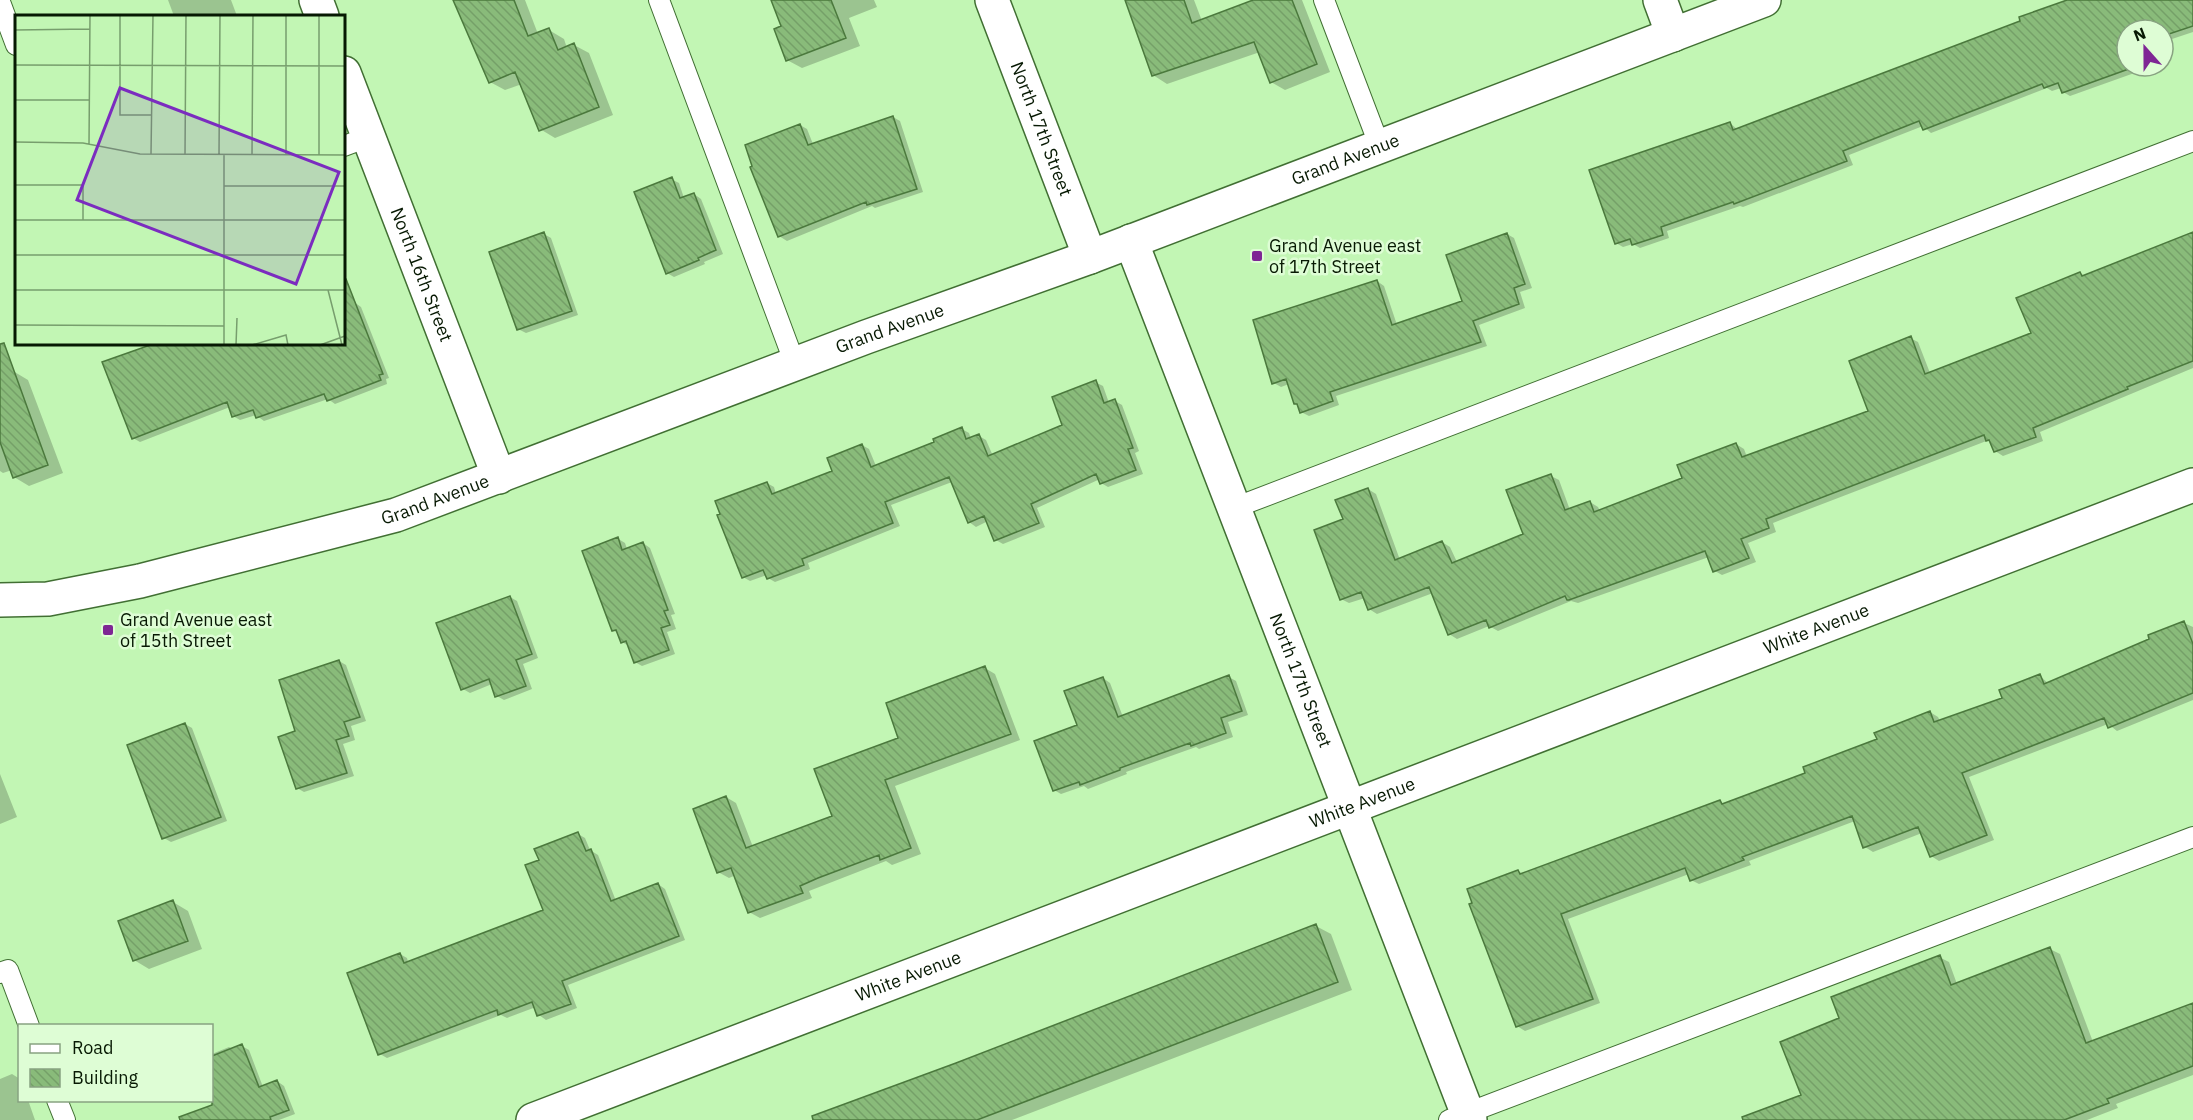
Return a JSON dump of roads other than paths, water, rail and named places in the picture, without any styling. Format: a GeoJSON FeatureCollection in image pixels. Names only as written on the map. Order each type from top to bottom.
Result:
{"type":"FeatureCollection","features":[{"type":"Feature","properties":{"kind":"street"},"geometry":{"type":"LineString","coordinates":[[316,0],[322,15]]}},
{"type":"Feature","properties":{"kind":"street","name":"North 17th Street"},"geometry":{"type":"LineString","coordinates":[[992,0],[1089,257]]}},
{"type":"Feature","properties":{"kind":"street"},"geometry":{"type":"LineString","coordinates":[[1660,0],[1673,35]]}},
{"type":"Feature","properties":{"kind":"street","name":"Grand Avenue"},"geometry":{"type":"LineString","coordinates":[[0,600],[48,599],[140,581],[396,515],[795,364],[1089,257],[1764,0]]}},
{"type":"Feature","properties":{"kind":"street","name":"North 16th Street"},"geometry":{"type":"LineString","coordinates":[[345,79],[356,141],[499,477]]}},
{"type":"Feature","properties":{"kind":"street","name":"North 17th Street"},"geometry":{"type":"LineString","coordinates":[[1131,241],[1350,807],[1462,1118]]}},
{"type":"Feature","properties":{"kind":"street","name":"White Avenue"},"geometry":{"type":"LineString","coordinates":[[533,1120],[2193,485]]}},
{"type":"Feature","properties":{"kind":"lane"},"geometry":{"type":"LineString","coordinates":[[659,0],[795,364]]}},
{"type":"Feature","properties":{"kind":"lane"},"geometry":{"type":"LineString","coordinates":[[1324,0],[1380,147]]}},
{"type":"Feature","properties":{"kind":"lane"},"geometry":{"type":"LineString","coordinates":[[0,3],[15,42]]}},
{"type":"Feature","properties":{"kind":"lane"},"geometry":{"type":"LineString","coordinates":[[1234,508],[2193,141]]}},
{"type":"Feature","properties":{"kind":"lane"},"geometry":{"type":"LineString","coordinates":[[1462,1118],[2193,837]]}},
{"type":"Feature","properties":{"kind":"lane"},"geometry":{"type":"LineString","coordinates":[[0,973],[8,970],[28,1024]]}},
{"type":"Feature","properties":{"kind":"lane"},"geometry":{"type":"LineString","coordinates":[[57,1102],[65,1120]]}},
{"type":"Feature","properties":{"kind":"place","name":"Grand Avenue east of 17th Street"},"geometry":{"type":"Point","coordinates":[1257,256]}},
{"type":"Feature","properties":{"kind":"place","name":"Grand Avenue east of 15th Street"},"geometry":{"type":"Point","coordinates":[108,630]}}]}
